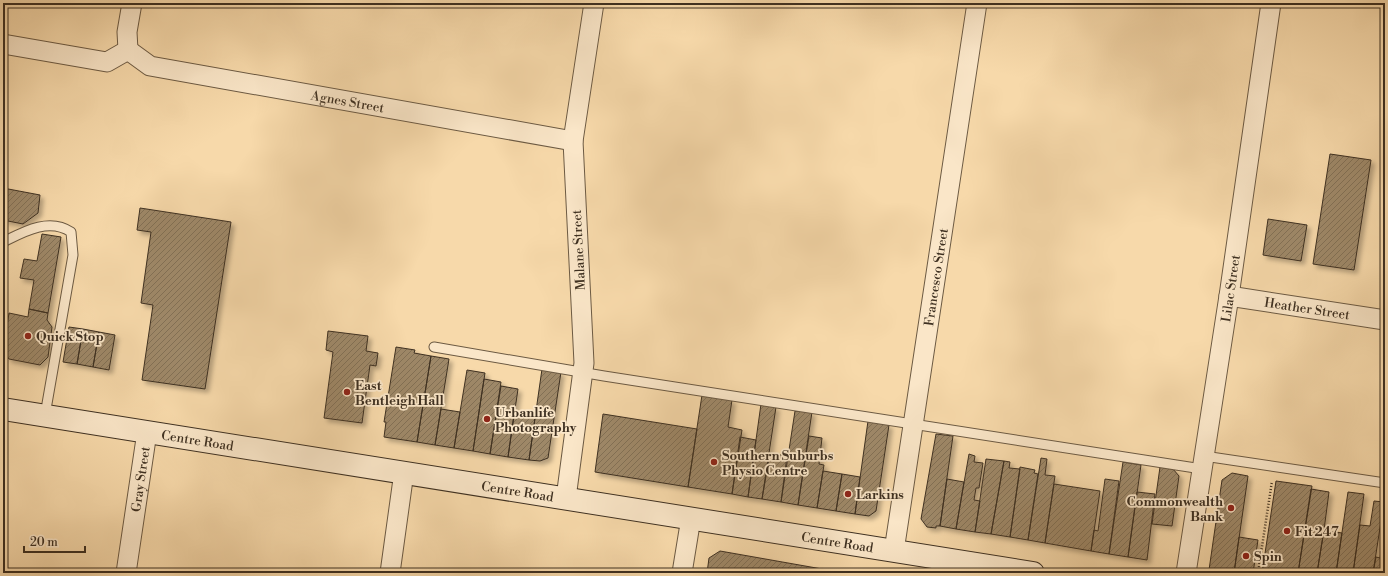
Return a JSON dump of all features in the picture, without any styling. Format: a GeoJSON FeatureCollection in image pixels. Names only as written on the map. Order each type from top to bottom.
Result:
{"type":"FeatureCollection","features":[{"type":"Feature","properties":{"kind":"main road","name":"Centre Road"},"geometry":{"type":"LineString","coordinates":[[3,409],[1033,573]]}},
{"type":"Feature","properties":{"kind":"street"},"geometry":{"type":"LineString","coordinates":[[3,44],[107,62],[128,50],[127,32],[132,3]]}},
{"type":"Feature","properties":{"kind":"street","name":"Malane Street"},"geometry":{"type":"LineString","coordinates":[[566,498],[583,372],[573,141],[594,3]]}},
{"type":"Feature","properties":{"kind":"street","name":"Francesco Street"},"geometry":{"type":"LineString","coordinates":[[894,551],[976,3]]}},
{"type":"Feature","properties":{"kind":"street","name":"Lilac Street"},"geometry":{"type":"LineString","coordinates":[[1186,573],[1229,296],[1271,3]]}},
{"type":"Feature","properties":{"kind":"street","name":"Agnes Street"},"geometry":{"type":"LineString","coordinates":[[128,50],[150,66],[573,141]]}},
{"type":"Feature","properties":{"kind":"street","name":"Heather Street"},"geometry":{"type":"LineString","coordinates":[[1229,296],[1385,320]]}},
{"type":"Feature","properties":{"kind":"street","name":"Gray Street"},"geometry":{"type":"LineString","coordinates":[[126,573],[147,432]]}},
{"type":"Feature","properties":{"kind":"street"},"geometry":{"type":"LineString","coordinates":[[390,573],[404,472]]}},
{"type":"Feature","properties":{"kind":"street"},"geometry":{"type":"LineString","coordinates":[[682,573],[691,518]]}},
{"type":"Feature","properties":{"kind":"lane"},"geometry":{"type":"LineString","coordinates":[[3,242],[26,231],[44,226],[56,225],[71,232],[73,255],[45,416]]}},
{"type":"Feature","properties":{"kind":"lane"},"geometry":{"type":"LineString","coordinates":[[434,347],[913,424],[1203,462],[1274,466],[1385,483]]}},
{"type":"Feature","properties":{"kind":"path"},"geometry":{"type":"LineString","coordinates":[[1258,573],[1274,466]]}},
{"type":"Feature","properties":{"kind":"building"},"geometry":{"type":"Polygon","coordinates":[[[1330,154],[1371,160],[1354,270],[1313,264],[1330,154]]]}},
{"type":"Feature","properties":{"kind":"building"},"geometry":{"type":"Polygon","coordinates":[[[3,188],[40,195],[38,213],[23,224],[3,220],[3,188]]]}},
{"type":"Feature","properties":{"kind":"building"},"geometry":{"type":"Polygon","coordinates":[[[140,208],[231,222],[205,389],[142,380],[153,305],[141,303],[151,232],[137,230],[140,208]]]}},
{"type":"Feature","properties":{"kind":"building"},"geometry":{"type":"Polygon","coordinates":[[[1268,219],[1307,225],[1301,261],[1263,255],[1268,219]]]}},
{"type":"Feature","properties":{"kind":"building"},"geometry":{"type":"Polygon","coordinates":[[[42,234],[61,237],[48,313],[29,309],[34,280],[20,278],[24,259],[37,261],[42,234]]]}},
{"type":"Feature","properties":{"kind":"building","name":"Quick Stop"},"geometry":{"type":"Polygon","coordinates":[[[29,309],[48,313],[47,320],[52,327],[48,357],[40,365],[9,359],[3,351],[9,313],[28,317],[29,309]]]}},
{"type":"Feature","properties":{"kind":"building"},"geometry":{"type":"Polygon","coordinates":[[[3,318],[7,319],[3,346],[3,318]]]}},
{"type":"Feature","properties":{"kind":"building"},"geometry":{"type":"Polygon","coordinates":[[[69,327],[83,329],[77,364],[63,362],[69,327]]]}},
{"type":"Feature","properties":{"kind":"building"},"geometry":{"type":"Polygon","coordinates":[[[83,329],[99,332],[93,367],[77,364],[83,329]]]}},
{"type":"Feature","properties":{"kind":"building","name":"East Bentleigh Hall"},"geometry":{"type":"Polygon","coordinates":[[[328,331],[368,336],[366,351],[378,353],[376,366],[370,365],[362,423],[324,418],[333,352],[326,350],[328,331]]]}},
{"type":"Feature","properties":{"kind":"building"},"geometry":{"type":"Polygon","coordinates":[[[99,332],[115,335],[109,370],[93,367],[99,332]]]}},
{"type":"Feature","properties":{"kind":"building"},"geometry":{"type":"Polygon","coordinates":[[[396,347],[415,350],[414,353],[431,356],[417,442],[384,437],[386,422],[384,422],[396,347]]]}},
{"type":"Feature","properties":{"kind":"building"},"geometry":{"type":"Polygon","coordinates":[[[431,356],[449,359],[435,445],[417,442],[431,356]]]}},
{"type":"Feature","properties":{"kind":"building"},"geometry":{"type":"Polygon","coordinates":[[[542,369],[561,372],[548,458],[540,461],[529,460],[542,369]]]}},
{"type":"Feature","properties":{"kind":"building"},"geometry":{"type":"Polygon","coordinates":[[[467,370],[485,373],[473,451],[454,448],[467,370]]]}},
{"type":"Feature","properties":{"kind":"building","name":"Urbanlife Photography"},"geometry":{"type":"Polygon","coordinates":[[[484,379],[501,382],[490,454],[473,451],[484,379]]]}},
{"type":"Feature","properties":{"kind":"building"},"geometry":{"type":"Polygon","coordinates":[[[501,386],[518,389],[508,457],[490,454],[501,386]]]}},
{"type":"Feature","properties":{"kind":"building","name":"Southern Suburbs Physio Centre"},"geometry":{"type":"Polygon","coordinates":[[[702,395],[732,400],[728,427],[742,430],[732,494],[688,487],[702,395]]]}},
{"type":"Feature","properties":{"kind":"building"},"geometry":{"type":"Polygon","coordinates":[[[761,404],[776,407],[762,499],[748,497],[761,404]]]}},
{"type":"Feature","properties":{"kind":"building"},"geometry":{"type":"Polygon","coordinates":[[[441,409],[460,412],[454,448],[435,445],[441,409]]]}},
{"type":"Feature","properties":{"kind":"building"},"geometry":{"type":"Polygon","coordinates":[[[795,411],[812,412],[798,505],[781,502],[795,411]]]}},
{"type":"Feature","properties":{"kind":"building"},"geometry":{"type":"Polygon","coordinates":[[[514,414],[535,418],[529,460],[508,457],[514,414]]]}},
{"type":"Feature","properties":{"kind":"building"},"geometry":{"type":"Polygon","coordinates":[[[603,414],[697,429],[688,487],[595,472],[603,414]]]}},
{"type":"Feature","properties":{"kind":"building"},"geometry":{"type":"Polygon","coordinates":[[[868,421],[889,425],[876,511],[869,516],[855,514],[868,421]]]}},
{"type":"Feature","properties":{"kind":"building"},"geometry":{"type":"Polygon","coordinates":[[[936,434],[953,436],[940,526],[936,526],[936,528],[927,527],[921,519],[936,434]]]}},
{"type":"Feature","properties":{"kind":"building"},"geometry":{"type":"Polygon","coordinates":[[[809,436],[822,438],[819,464],[824,465],[817,508],[798,505],[809,436]]]}},
{"type":"Feature","properties":{"kind":"building"},"geometry":{"type":"Polygon","coordinates":[[[740,437],[756,440],[748,497],[732,494],[740,437]]]}},
{"type":"Feature","properties":{"kind":"building"},"geometry":{"type":"Polygon","coordinates":[[[770,453],[787,456],[781,502],[762,499],[770,453]]]}},
{"type":"Feature","properties":{"kind":"building"},"geometry":{"type":"Polygon","coordinates":[[[969,454],[975,456],[974,462],[983,463],[979,488],[976,488],[974,500],[980,501],[975,532],[956,529],[969,454]]]}},
{"type":"Feature","properties":{"kind":"building"},"geometry":{"type":"Polygon","coordinates":[[[1041,458],[1047,459],[1045,475],[1055,476],[1045,543],[1028,540],[1041,458]]]}},
{"type":"Feature","properties":{"kind":"building"},"geometry":{"type":"Polygon","coordinates":[[[986,459],[1004,461],[991,534],[975,532],[986,459]]]}},
{"type":"Feature","properties":{"kind":"building"},"geometry":{"type":"Polygon","coordinates":[[[1004,461],[1010,462],[1009,468],[1020,469],[1010,537],[991,534],[1004,461]]]}},
{"type":"Feature","properties":{"kind":"building"},"geometry":{"type":"Polygon","coordinates":[[[1123,462],[1141,465],[1128,557],[1109,554],[1123,462]]]}},
{"type":"Feature","properties":{"kind":"building"},"geometry":{"type":"Polygon","coordinates":[[[1020,467],[1035,470],[1034,473],[1038,474],[1028,540],[1010,537],[1020,467]]]}},
{"type":"Feature","properties":{"kind":"building"},"geometry":{"type":"Polygon","coordinates":[[[1160,467],[1173,469],[1179,476],[1172,526],[1152,524],[1160,467]]]}},
{"type":"Feature","properties":{"kind":"building"},"geometry":{"type":"Polygon","coordinates":[[[823,471],[842,474],[836,511],[817,508],[823,471]]]}},
{"type":"Feature","properties":{"kind":"building","name":"Commonwealth Bank"},"geometry":{"type":"Polygon","coordinates":[[[1232,473],[1248,476],[1234,573],[1229,573],[1209,570],[1222,480],[1232,473]]]}},
{"type":"Feature","properties":{"kind":"building","name":"Larkins"},"geometry":{"type":"Polygon","coordinates":[[[842,474],[860,477],[855,514],[836,511],[842,474]]]}},
{"type":"Feature","properties":{"kind":"building"},"geometry":{"type":"Polygon","coordinates":[[[947,479],[964,482],[956,529],[940,526],[947,479]]]}},
{"type":"Feature","properties":{"kind":"building"},"geometry":{"type":"Polygon","coordinates":[[[1105,479],[1119,481],[1109,554],[1091,551],[1094,530],[1098,531],[1105,479]]]}},
{"type":"Feature","properties":{"kind":"building","name":"Fit 247"},"geometry":{"type":"Polygon","coordinates":[[[1276,481],[1312,486],[1298,573],[1262,573],[1276,481]]]}},
{"type":"Feature","properties":{"kind":"building"},"geometry":{"type":"Polygon","coordinates":[[[1054,484],[1100,491],[1091,551],[1045,543],[1054,484]]]}},
{"type":"Feature","properties":{"kind":"building"},"geometry":{"type":"Polygon","coordinates":[[[1311,489],[1329,492],[1324,530],[1317,573],[1298,573],[1311,489]]]}},
{"type":"Feature","properties":{"kind":"building"},"geometry":{"type":"Polygon","coordinates":[[[1137,492],[1155,494],[1147,560],[1128,557],[1137,492]]]}},
{"type":"Feature","properties":{"kind":"building"},"geometry":{"type":"Polygon","coordinates":[[[1348,492],[1364,494],[1353,573],[1336,573],[1348,492]]]}},
{"type":"Feature","properties":{"kind":"building"},"geometry":{"type":"Polygon","coordinates":[[[1374,501],[1384,502],[1373,573],[1353,573],[1360,525],[1370,526],[1374,501]]]}},
{"type":"Feature","properties":{"kind":"building"},"geometry":{"type":"Polygon","coordinates":[[[1385,520],[1385,573],[1373,573],[1376,557],[1380,558],[1385,520]]]}},
{"type":"Feature","properties":{"kind":"building"},"geometry":{"type":"Polygon","coordinates":[[[1324,530],[1342,533],[1336,573],[1317,573],[1324,530]]]}},
{"type":"Feature","properties":{"kind":"building","name":"Spin"},"geometry":{"type":"Polygon","coordinates":[[[1239,537],[1258,540],[1253,573],[1234,573],[1239,537]]]}},
{"type":"Feature","properties":{"kind":"building"},"geometry":{"type":"Polygon","coordinates":[[[720,551],[839,573],[707,573],[709,558],[720,551]]]}},
{"type":"Feature","properties":{"kind":"place","name":"Quick Stop"},"geometry":{"type":"Point","coordinates":[28,336]}},
{"type":"Feature","properties":{"kind":"place","name":"East Bentleigh Hall"},"geometry":{"type":"Point","coordinates":[347,392]}},
{"type":"Feature","properties":{"kind":"place","name":"Urbanlife Photography"},"geometry":{"type":"Point","coordinates":[487,419]}},
{"type":"Feature","properties":{"kind":"place","name":"Southern Suburbs Physio Centre"},"geometry":{"type":"Point","coordinates":[714,462]}},
{"type":"Feature","properties":{"kind":"place","name":"Larkins"},"geometry":{"type":"Point","coordinates":[848,494]}},
{"type":"Feature","properties":{"kind":"place","name":"Commonwealth Bank"},"geometry":{"type":"Point","coordinates":[1231,508]}},
{"type":"Feature","properties":{"kind":"place","name":"Fit 247"},"geometry":{"type":"Point","coordinates":[1287,531]}},
{"type":"Feature","properties":{"kind":"place","name":"Spin"},"geometry":{"type":"Point","coordinates":[1246,556]}}]}
